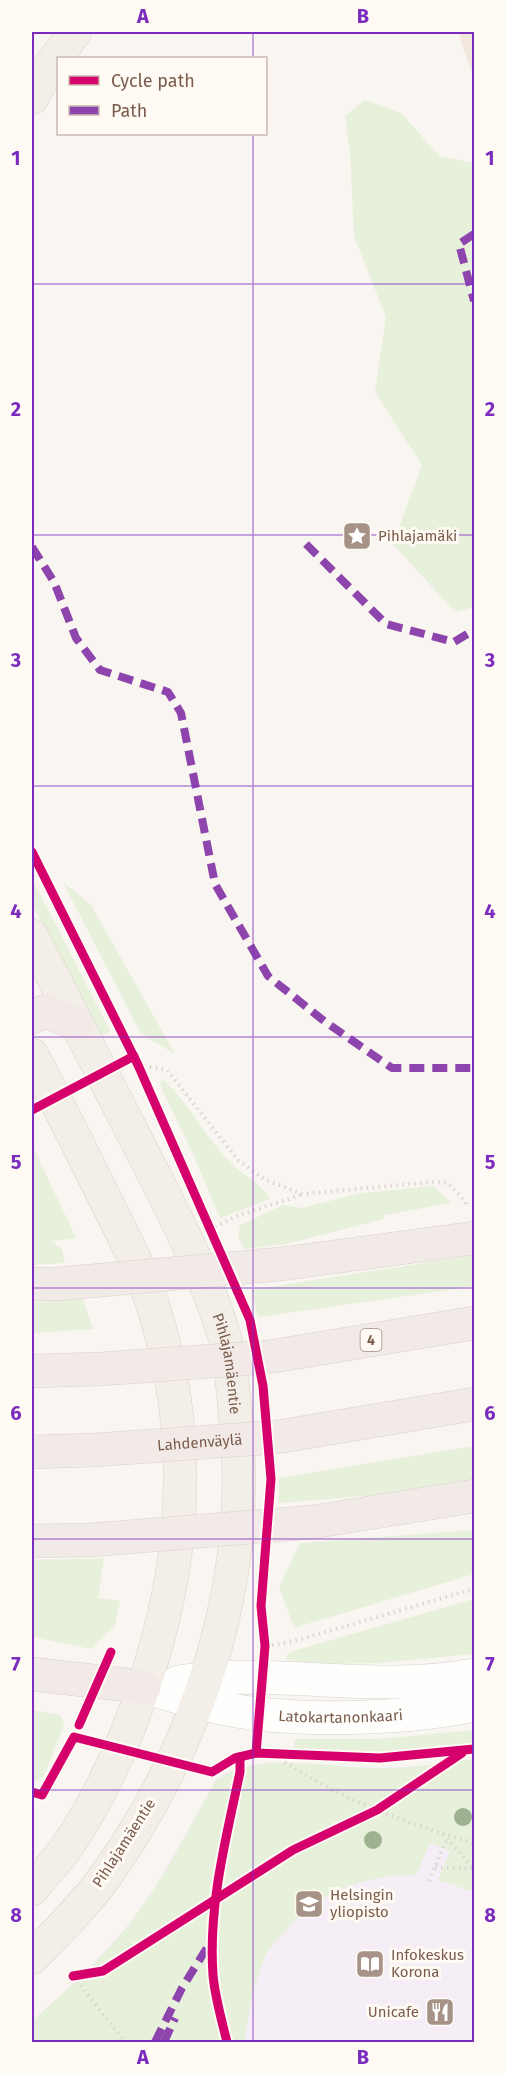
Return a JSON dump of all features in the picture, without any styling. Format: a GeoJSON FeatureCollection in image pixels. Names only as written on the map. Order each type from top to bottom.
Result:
{"type":"FeatureCollection","features":[{"type":"Feature","properties":{"kind":"highway"},"geometry":{"type":"LineString","coordinates":[[32,1017],[46,1011],[77,1024]]}},
{"type":"Feature","properties":{"kind":"highway"},"geometry":{"type":"LineString","coordinates":[[44,1284],[280,1264],[474,1238]]}},
{"type":"Feature","properties":{"kind":"highway","name":"4"},"geometry":{"type":"LineString","coordinates":[[32,1371],[101,1369],[268,1357],[474,1323]]}},
{"type":"Feature","properties":{"kind":"highway","name":"Lahdenväylä"},"geometry":{"type":"LineString","coordinates":[[32,1452],[95,1450],[277,1437],[474,1404]]}},
{"type":"Feature","properties":{"kind":"highway"},"geometry":{"type":"LineString","coordinates":[[32,1541],[91,1539],[313,1522],[474,1496]]}},
{"type":"Feature","properties":{"kind":"highway"},"geometry":{"type":"LineString","coordinates":[[32,1674],[144,1687]]}},
{"type":"Feature","properties":{"kind":"main road"},"geometry":{"type":"LineString","coordinates":[[32,98],[48,69],[75,32]]}},
{"type":"Feature","properties":{"kind":"main road","name":"Pihlajamäentie"},"geometry":{"type":"LineString","coordinates":[[32,936],[189,1243],[226,1342],[238,1445],[240,1501],[236,1544],[223,1619],[203,1690],[161,1787],[103,1880],[32,1958]]}},
{"type":"Feature","properties":{"kind":"main road"},"geometry":{"type":"LineString","coordinates":[[32,1055],[129,1248],[159,1325],[174,1392],[180,1486],[175,1550],[162,1622],[144,1687],[111,1770],[64,1851],[32,1889]]}},
{"type":"Feature","properties":{"kind":"street","name":"Latokartanonkaari"},"geometry":{"type":"LineString","coordinates":[[144,1687],[203,1690],[263,1678],[380,1684],[474,1675]]}},
{"type":"Feature","properties":{"kind":"street","name":"Latokartanonkaari"},"geometry":{"type":"LineString","coordinates":[[203,1690],[260,1714],[373,1716],[474,1706]]}},
{"type":"Feature","properties":{"kind":"path"},"geometry":{"type":"LineString","coordinates":[[102,1073],[134,1056],[143,1076]]}},
{"type":"Feature","properties":{"kind":"path"},"geometry":{"type":"LineString","coordinates":[[138,1065],[167,1070],[238,1160],[264,1179],[302,1194]]}},
{"type":"Feature","properties":{"kind":"path"},"geometry":{"type":"LineString","coordinates":[[212,1229],[239,1215],[302,1194],[433,1182],[448,1183],[465,1201],[467,1208],[456,1210]]}},
{"type":"Feature","properties":{"kind":"path"},"geometry":{"type":"LineString","coordinates":[[207,1218],[216,1239]]}},
{"type":"Feature","properties":{"kind":"path"},"geometry":{"type":"LineString","coordinates":[[263,1678],[265,1641],[294,1641],[474,1590]]}},
{"type":"Feature","properties":{"kind":"path"},"geometry":{"type":"LineString","coordinates":[[275,1755],[301,1774],[377,1810],[474,1843]]}},
{"type":"Feature","properties":{"kind":"path"},"geometry":{"type":"LineString","coordinates":[[366,1815],[387,1803]]}},
{"type":"Feature","properties":{"kind":"path"},"geometry":{"type":"LineString","coordinates":[[442,1834],[474,1869]]}},
{"type":"Feature","properties":{"kind":"path"},"geometry":{"type":"LineString","coordinates":[[429,1881],[447,1839]]}},
{"type":"Feature","properties":{"kind":"path"},"geometry":{"type":"LineString","coordinates":[[435,1867],[474,1869]]}},
{"type":"Feature","properties":{"kind":"path"},"geometry":{"type":"LineString","coordinates":[[77,1976],[125,2043]]}},
{"type":"Feature","properties":{"kind":"shaded area"},"geometry":{"type":"Polygon","coordinates":[[[458,32],[474,32],[474,79],[458,32]]]}},
{"type":"Feature","properties":{"kind":"shaded area","name":"Helsingin yliopisto"},"geometry":{"type":"Polygon","coordinates":[[[474,1759],[474,2042],[32,2042],[32,2021],[81,1976],[130,1923],[156,1885],[216,1780],[229,1770],[263,1763],[378,1768],[434,1765],[474,1759]]]}},
{"type":"Feature","properties":{"kind":"green space"},"geometry":{"type":"Polygon","coordinates":[[[365,100],[401,113],[439,156],[474,163],[474,607],[455,612],[393,544],[422,465],[375,392],[386,317],[354,236],[350,152],[345,116],[365,100]]]}},
{"type":"Feature","properties":{"kind":"green space"},"geometry":{"type":"Polygon","coordinates":[[[32,879],[110,1031],[101,1036],[32,904],[32,879]]]}},
{"type":"Feature","properties":{"kind":"green space"},"geometry":{"type":"Polygon","coordinates":[[[63,882],[91,905],[175,1054],[141,1034],[63,882]]]}},
{"type":"Feature","properties":{"kind":"green space"},"geometry":{"type":"Polygon","coordinates":[[[163,1079],[182,1100],[223,1155],[263,1189],[270,1199],[220,1218],[190,1147],[163,1092],[160,1083],[163,1079]]]}},
{"type":"Feature","properties":{"kind":"green space"},"geometry":{"type":"Polygon","coordinates":[[[32,1145],[76,1238],[50,1241],[62,1249],[65,1263],[32,1265],[32,1145]]]}},
{"type":"Feature","properties":{"kind":"green space"},"geometry":{"type":"Polygon","coordinates":[[[433,1186],[451,1203],[384,1215],[384,1219],[286,1244],[244,1249],[238,1236],[240,1225],[283,1205],[302,1208],[361,1193],[433,1186]]]}},
{"type":"Feature","properties":{"kind":"green space"},"geometry":{"type":"Polygon","coordinates":[[[474,1255],[474,1286],[449,1290],[258,1317],[251,1290],[474,1255]]]}},
{"type":"Feature","properties":{"kind":"green space"},"geometry":{"type":"Polygon","coordinates":[[[83,1299],[93,1329],[32,1333],[32,1302],[83,1299]]]}},
{"type":"Feature","properties":{"kind":"green space"},"geometry":{"type":"Polygon","coordinates":[[[474,1446],[474,1479],[387,1494],[279,1503],[279,1478],[474,1446]]]}},
{"type":"Feature","properties":{"kind":"green space"},"geometry":{"type":"Polygon","coordinates":[[[474,1530],[474,1574],[294,1628],[279,1587],[300,1543],[474,1530]]]}},
{"type":"Feature","properties":{"kind":"green space"},"geometry":{"type":"Polygon","coordinates":[[[104,1558],[98,1598],[120,1601],[115,1626],[91,1649],[32,1637],[32,1560],[104,1558]]]}},
{"type":"Feature","properties":{"kind":"green space"},"geometry":{"type":"Polygon","coordinates":[[[474,1599],[474,1654],[378,1663],[312,1664],[285,1659],[290,1652],[474,1599]]]}},
{"type":"Feature","properties":{"kind":"green space"},"geometry":{"type":"Polygon","coordinates":[[[32,1710],[60,1715],[64,1725],[43,1777],[32,1783],[32,1710]]]}},
{"type":"Feature","properties":{"kind":"green space"},"geometry":{"type":"Polygon","coordinates":[[[474,1730],[474,1744],[380,1753],[295,1749],[294,1739],[379,1739],[474,1730]]]}},
{"type":"Feature","properties":{"kind":"green space","name":"Helsingin yliopisto"},"geometry":{"type":"Polygon","coordinates":[[[474,1759],[474,1892],[438,1880],[450,1851],[430,1843],[416,1875],[360,1882],[328,1896],[299,1918],[267,1953],[252,1997],[245,2042],[32,2042],[32,2021],[96,1962],[142,1906],[176,1853],[216,1780],[232,1771],[251,1765],[272,1763],[390,1768],[474,1759]]]}},
{"type":"Feature","properties":{"kind":"marked path"},"geometry":{"type":"LineString","coordinates":[[474,234],[459,244],[474,301]]}},
{"type":"Feature","properties":{"kind":"marked path"},"geometry":{"type":"LineString","coordinates":[[306,544],[386,624],[454,642],[474,630]]}},
{"type":"Feature","properties":{"kind":"marked path"},"geometry":{"type":"LineString","coordinates":[[32,547],[54,582],[76,638],[100,670],[168,692],[181,713],[215,884],[268,976],[324,1021],[392,1068],[474,1068]]}},
{"type":"Feature","properties":{"kind":"marked path"},"geometry":{"type":"LineString","coordinates":[[155,2042],[182,1988],[210,1943]]}},
{"type":"Feature","properties":{"kind":"marked path"},"geometry":{"type":"LineString","coordinates":[[164,2042],[175,2018]]}},
{"type":"Feature","properties":{"kind":"cycle path"},"geometry":{"type":"LineString","coordinates":[[32,852],[138,1065],[250,1320],[263,1386],[271,1479],[261,1606],[265,1646],[256,1753]]}},
{"type":"Feature","properties":{"kind":"cycle path"},"geometry":{"type":"LineString","coordinates":[[32,1110],[134,1056]]}},
{"type":"Feature","properties":{"kind":"cycle path"},"geometry":{"type":"LineString","coordinates":[[79,1725],[111,1652]]}},
{"type":"Feature","properties":{"kind":"cycle path"},"geometry":{"type":"LineString","coordinates":[[32,1792],[42,1795],[74,1737],[212,1772],[235,1758],[256,1753],[380,1758],[474,1749]]}},
{"type":"Feature","properties":{"kind":"cycle path"},"geometry":{"type":"LineString","coordinates":[[73,1976],[103,1971],[293,1850],[377,1810],[462,1753]]}},
{"type":"Feature","properties":{"kind":"cycle path"},"geometry":{"type":"LineString","coordinates":[[227,2042],[214,1984],[213,1924],[219,1873],[240,1772],[240,1757]]}},
{"type":"Feature","properties":{"kind":"place","name":"Pihlajamäki"},"geometry":{"type":"Point","coordinates":[357,536]}},
{"type":"Feature","properties":{"kind":"place","name":"Helsingin yliopisto"},"geometry":{"type":"Point","coordinates":[309,1904]}},
{"type":"Feature","properties":{"kind":"place","name":"Infokeskus Korona"},"geometry":{"type":"Point","coordinates":[370,1964]}},
{"type":"Feature","properties":{"kind":"place","name":"Unicafe"},"geometry":{"type":"Point","coordinates":[440,2012]}}]}
